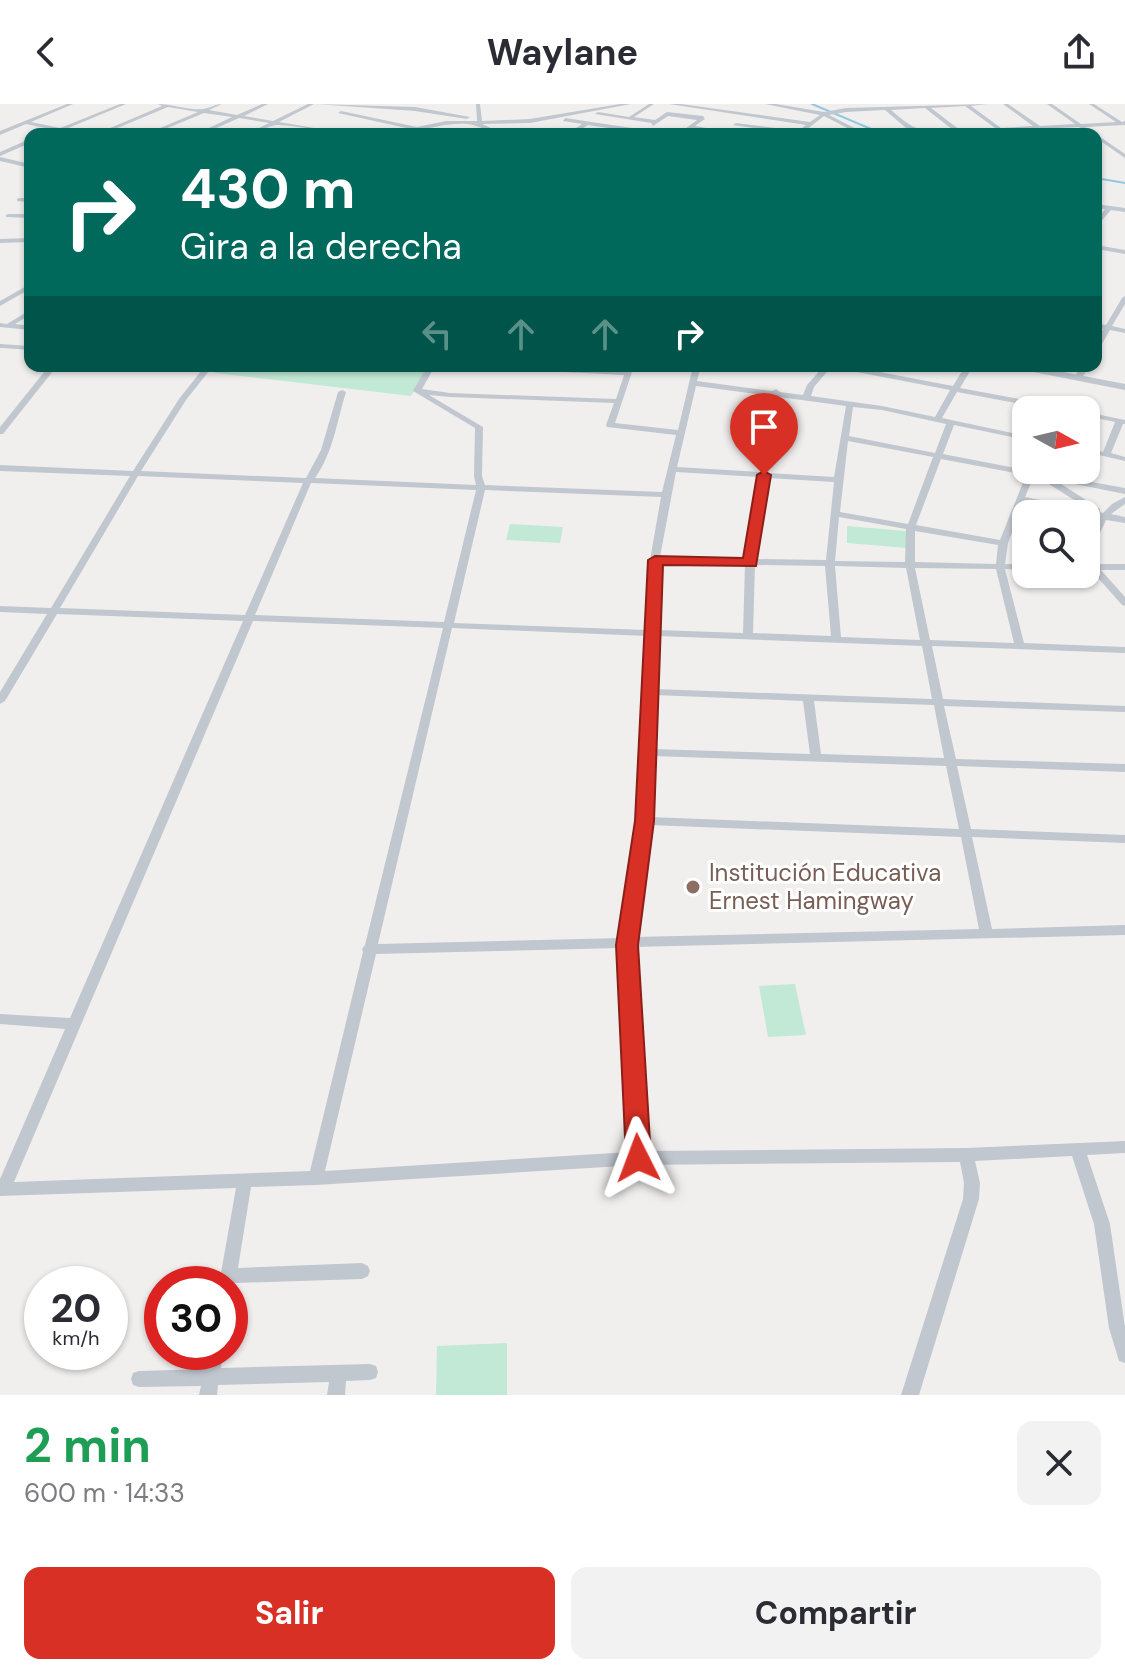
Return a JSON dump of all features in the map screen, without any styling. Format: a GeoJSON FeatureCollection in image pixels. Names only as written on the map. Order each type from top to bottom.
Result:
{"type":"FeatureCollection","features":[{"type":"Feature","properties":{"kind":"street"},"geometry":{"type":"LineString","coordinates":[[0,133],[71,104]]}},
{"type":"Feature","properties":{"kind":"street"},"geometry":{"type":"LineString","coordinates":[[64,128],[124,104]]}},
{"type":"Feature","properties":{"kind":"street"},"geometry":{"type":"LineString","coordinates":[[112,128],[166,104],[306,128]]}},
{"type":"Feature","properties":{"kind":"street"},"geometry":{"type":"LineString","coordinates":[[163,128],[220,104]]}},
{"type":"Feature","properties":{"kind":"street"},"geometry":{"type":"LineString","coordinates":[[212,128],[266,104]]}},
{"type":"Feature","properties":{"kind":"street"},"geometry":{"type":"LineString","coordinates":[[263,128],[315,104],[415,109],[450,114],[490,128]]}},
{"type":"Feature","properties":{"kind":"street"},"geometry":{"type":"LineString","coordinates":[[430,104],[468,121]]}},
{"type":"Feature","properties":{"kind":"street"},"geometry":{"type":"LineString","coordinates":[[478,104],[480,122]]}},
{"type":"Feature","properties":{"kind":"street"},"geometry":{"type":"LineString","coordinates":[[366,107],[341,113],[419,128],[468,121],[553,118],[629,104]]}},
{"type":"Feature","properties":{"kind":"street"},"geometry":{"type":"LineString","coordinates":[[630,118],[652,104]]}},
{"type":"Feature","properties":{"kind":"street"},"geometry":{"type":"LineString","coordinates":[[671,104],[810,124]]}},
{"type":"Feature","properties":{"kind":"street"},"geometry":{"type":"LineString","coordinates":[[690,127],[722,104]]}},
{"type":"Feature","properties":{"kind":"street"},"geometry":{"type":"LineString","coordinates":[[767,104],[824,114],[854,128]]}},
{"type":"Feature","properties":{"kind":"street"},"geometry":{"type":"LineString","coordinates":[[840,104],[846,110]]}},
{"type":"Feature","properties":{"kind":"street"},"geometry":{"type":"LineString","coordinates":[[965,104],[998,128]]}},
{"type":"Feature","properties":{"kind":"street"},"geometry":{"type":"LineString","coordinates":[[805,128],[824,114],[846,110],[985,104]]}},
{"type":"Feature","properties":{"kind":"street"},"geometry":{"type":"LineString","coordinates":[[1005,104],[1038,127]]}},
{"type":"Feature","properties":{"kind":"street"},"geometry":{"type":"LineString","coordinates":[[1049,104],[1084,128]]}},
{"type":"Feature","properties":{"kind":"street"},"geometry":{"type":"LineString","coordinates":[[1091,104],[1123,124]]}},
{"type":"Feature","properties":{"kind":"street"},"geometry":{"type":"LineString","coordinates":[[925,105],[953,128]]}},
{"type":"Feature","properties":{"kind":"street"},"geometry":{"type":"LineString","coordinates":[[884,106],[912,128]]}},
{"type":"Feature","properties":{"kind":"street"},"geometry":{"type":"LineString","coordinates":[[764,117],[793,107]]}},
{"type":"Feature","properties":{"kind":"street"},"geometry":{"type":"LineString","coordinates":[[642,111],[701,119]]}},
{"type":"Feature","properties":{"kind":"street"},"geometry":{"type":"LineString","coordinates":[[587,112],[656,122]]}},
{"type":"Feature","properties":{"kind":"street"},"geometry":{"type":"LineString","coordinates":[[647,128],[667,114]]}},
{"type":"Feature","properties":{"kind":"street"},"geometry":{"type":"LineString","coordinates":[[732,128],[748,115]]}},
{"type":"Feature","properties":{"kind":"street"},"geometry":{"type":"LineString","coordinates":[[553,118],[622,128]]}},
{"type":"Feature","properties":{"kind":"street"},"geometry":{"type":"LineString","coordinates":[[25,122],[56,128]]}},
{"type":"Feature","properties":{"kind":"street"},"geometry":{"type":"LineString","coordinates":[[579,128],[587,123]]}},
{"type":"Feature","properties":{"kind":"street"},"geometry":{"type":"LineString","coordinates":[[1031,128],[1123,124]]}},
{"type":"Feature","properties":{"kind":"street"},"geometry":{"type":"LineString","coordinates":[[736,125],[763,128]]}},
{"type":"Feature","properties":{"kind":"street"},"geometry":{"type":"LineString","coordinates":[[690,127],[697,128]]}},
{"type":"Feature","properties":{"kind":"street"},"geometry":{"type":"LineString","coordinates":[[1102,140],[1125,156]]}},
{"type":"Feature","properties":{"kind":"street"},"geometry":{"type":"LineString","coordinates":[[0,156],[24,144]]}},
{"type":"Feature","properties":{"kind":"street"},"geometry":{"type":"LineString","coordinates":[[0,156],[24,163]]}},
{"type":"Feature","properties":{"kind":"street"},"geometry":{"type":"LineString","coordinates":[[19,200],[24,200]]}},
{"type":"Feature","properties":{"kind":"street"},"geometry":{"type":"LineString","coordinates":[[1102,207],[1125,210]]}},
{"type":"Feature","properties":{"kind":"street"},"geometry":{"type":"LineString","coordinates":[[1102,217],[1109,208]]}},
{"type":"Feature","properties":{"kind":"street"},"geometry":{"type":"LineString","coordinates":[[8,216],[24,216]]}},
{"type":"Feature","properties":{"kind":"street"},"geometry":{"type":"LineString","coordinates":[[0,241],[24,240]]}},
{"type":"Feature","properties":{"kind":"street"},"geometry":{"type":"LineString","coordinates":[[1102,248],[1125,252]]}},
{"type":"Feature","properties":{"kind":"street"},"geometry":{"type":"LineString","coordinates":[[0,304],[24,290]]}},
{"type":"Feature","properties":{"kind":"street"},"geometry":{"type":"LineString","coordinates":[[1102,337],[1125,298]]}},
{"type":"Feature","properties":{"kind":"street"},"geometry":{"type":"LineString","coordinates":[[4,326],[24,315]]}},
{"type":"Feature","properties":{"kind":"street"},"geometry":{"type":"LineString","coordinates":[[4,326],[24,328]]}},
{"type":"Feature","properties":{"kind":"street"},"geometry":{"type":"LineString","coordinates":[[1102,326],[1125,331]]}},
{"type":"Feature","properties":{"kind":"street"},"geometry":{"type":"LineString","coordinates":[[3,346],[24,348]]}},
{"type":"Feature","properties":{"kind":"street"},"geometry":{"type":"LineString","coordinates":[[0,432],[48,372]]}},
{"type":"Feature","properties":{"kind":"street"},"geometry":{"type":"LineString","coordinates":[[0,701],[136,473],[205,372]]}},
{"type":"Feature","properties":{"kind":"street"},"geometry":{"type":"LineString","coordinates":[[316,1178],[368,949],[481,488],[478,476],[479,427],[419,392],[416,388],[427,372]]}},
{"type":"Feature","properties":{"kind":"street"},"geometry":{"type":"LineString","coordinates":[[629,372],[610,425],[681,433]]}},
{"type":"Feature","properties":{"kind":"street"},"geometry":{"type":"LineString","coordinates":[[638,1158],[627,945],[644,821],[655,560],[666,495],[696,372]]}},
{"type":"Feature","properties":{"kind":"street"},"geometry":{"type":"LineString","coordinates":[[807,396],[810,387],[823,372]]}},
{"type":"Feature","properties":{"kind":"street"},"geometry":{"type":"LineString","coordinates":[[867,372],[1012,400]]}},
{"type":"Feature","properties":{"kind":"street"},"geometry":{"type":"LineString","coordinates":[[937,419],[965,372]]}},
{"type":"Feature","properties":{"kind":"street"},"geometry":{"type":"LineString","coordinates":[[1048,372],[1125,387]]}},
{"type":"Feature","properties":{"kind":"street"},"geometry":{"type":"LineString","coordinates":[[1078,378],[1082,372]]}},
{"type":"Feature","properties":{"kind":"street"},"geometry":{"type":"LineString","coordinates":[[694,383],[776,391],[850,403],[1012,435]]}},
{"type":"Feature","properties":{"kind":"street"},"geometry":{"type":"LineString","coordinates":[[748,635],[750,563],[776,391]]}},
{"type":"Feature","properties":{"kind":"street"},"geometry":{"type":"LineString","coordinates":[[342,392],[325,453],[308,481],[2,1189],[316,1178],[638,1158],[966,1155],[1125,1147]]}},
{"type":"Feature","properties":{"kind":"street"},"geometry":{"type":"LineString","coordinates":[[419,392],[618,401]]}},
{"type":"Feature","properties":{"kind":"street"},"geometry":{"type":"LineString","coordinates":[[836,639],[830,565],[838,480],[850,403]]}},
{"type":"Feature","properties":{"kind":"street"},"geometry":{"type":"LineString","coordinates":[[1100,417],[1122,421],[1106,455]]}},
{"type":"Feature","properties":{"kind":"street"},"geometry":{"type":"LineString","coordinates":[[951,422],[911,527],[910,566],[986,931]]}},
{"type":"Feature","properties":{"kind":"street"},"geometry":{"type":"LineString","coordinates":[[845,438],[1012,468]]}},
{"type":"Feature","properties":{"kind":"street"},"geometry":{"type":"LineString","coordinates":[[1100,454],[1125,459]]}},
{"type":"Feature","properties":{"kind":"street"},"geometry":{"type":"LineString","coordinates":[[0,468],[666,495]]}},
{"type":"Feature","properties":{"kind":"street"},"geometry":{"type":"LineString","coordinates":[[672,469],[838,480]]}},
{"type":"Feature","properties":{"kind":"street"},"geometry":{"type":"LineString","coordinates":[[1020,647],[1000,567],[1003,543],[1028,484]]}},
{"type":"Feature","properties":{"kind":"street"},"geometry":{"type":"LineString","coordinates":[[1053,484],[1103,515]]}},
{"type":"Feature","properties":{"kind":"street"},"geometry":{"type":"LineString","coordinates":[[1091,484],[1125,491]]}},
{"type":"Feature","properties":{"kind":"street"},"geometry":{"type":"LineString","coordinates":[[1021,499],[1125,520]]}},
{"type":"Feature","properties":{"kind":"street"},"geometry":{"type":"LineString","coordinates":[[1100,525],[1103,515],[1125,500]]}},
{"type":"Feature","properties":{"kind":"street"},"geometry":{"type":"LineString","coordinates":[[835,514],[1003,543]]}},
{"type":"Feature","properties":{"kind":"street"},"geometry":{"type":"LineString","coordinates":[[655,560],[1012,567]]}},
{"type":"Feature","properties":{"kind":"street"},"geometry":{"type":"LineString","coordinates":[[1100,567],[1125,567]]}},
{"type":"Feature","properties":{"kind":"street"},"geometry":{"type":"LineString","coordinates":[[1100,579],[1125,603]]}},
{"type":"Feature","properties":{"kind":"street"},"geometry":{"type":"LineString","coordinates":[[0,609],[1125,650]]}},
{"type":"Feature","properties":{"kind":"street"},"geometry":{"type":"LineString","coordinates":[[651,692],[1125,709]]}},
{"type":"Feature","properties":{"kind":"street"},"geometry":{"type":"LineString","coordinates":[[808,698],[816,757]]}},
{"type":"Feature","properties":{"kind":"street"},"geometry":{"type":"LineString","coordinates":[[648,752],[1125,768]]}},
{"type":"Feature","properties":{"kind":"street"},"geometry":{"type":"LineString","coordinates":[[644,821],[1125,839]]}},
{"type":"Feature","properties":{"kind":"street"},"geometry":{"type":"LineString","coordinates":[[368,949],[627,945],[986,931],[1125,930]]}},
{"type":"Feature","properties":{"kind":"street"},"geometry":{"type":"LineString","coordinates":[[0,1019],[72,1024]]}},
{"type":"Feature","properties":{"kind":"street"},"geometry":{"type":"LineString","coordinates":[[1077,1149],[1102,1224],[1117,1328],[1125,1355]]}},
{"type":"Feature","properties":{"kind":"street"},"geometry":{"type":"LineString","coordinates":[[910,1395],[971,1199],[972,1183],[966,1155]]}},
{"type":"Feature","properties":{"kind":"street"},"geometry":{"type":"LineString","coordinates":[[230,1266],[245,1180]]}},
{"type":"Feature","properties":{"kind":"street"},"geometry":{"type":"LineString","coordinates":[[248,1279],[362,1271]]}},
{"type":"Feature","properties":{"kind":"street"},"geometry":{"type":"LineString","coordinates":[[208,1395],[212,1370]]}},
{"type":"Feature","properties":{"kind":"street"},"geometry":{"type":"LineString","coordinates":[[336,1395],[338,1372]]}},
{"type":"Feature","properties":{"kind":"street"},"geometry":{"type":"LineString","coordinates":[[139,1379],[370,1372]]}},
{"type":"Feature","properties":{"kind":"green space"},"geometry":{"type":"Polygon","coordinates":[[[216,372],[425,372],[411,396],[216,372]]]}},
{"type":"Feature","properties":{"kind":"green space"},"geometry":{"type":"Polygon","coordinates":[[[510,524],[563,527],[560,543],[506,540],[510,524]]]}},
{"type":"Feature","properties":{"kind":"green space"},"geometry":{"type":"Polygon","coordinates":[[[847,526],[906,531],[907,548],[847,543],[847,526]]]}},
{"type":"Feature","properties":{"kind":"green space"},"geometry":{"type":"Polygon","coordinates":[[[795,984],[806,1035],[768,1037],[759,986],[795,984]]]}},
{"type":"Feature","properties":{"kind":"green space"},"geometry":{"type":"Polygon","coordinates":[[[507,1343],[507,1395],[436,1395],[437,1346],[507,1343]]]}},
{"type":"Feature","properties":{"kind":"waterway"},"geometry":{"type":"LineString","coordinates":[[812,104],[869,128]]}},
{"type":"Feature","properties":{"kind":"waterway"},"geometry":{"type":"LineString","coordinates":[[1102,179],[1125,183]]}},
{"type":"Feature","properties":{"kind":"place","name":"Institución Educativa Ernest Hamingway"},"geometry":{"type":"Point","coordinates":[693,887]}},
{"type":"Feature","properties":{"kind":"route"},"geometry":{"type":"LineString","coordinates":[[638,1158],[627,945],[644,821],[655,560],[750,563],[764,475]]}}]}
